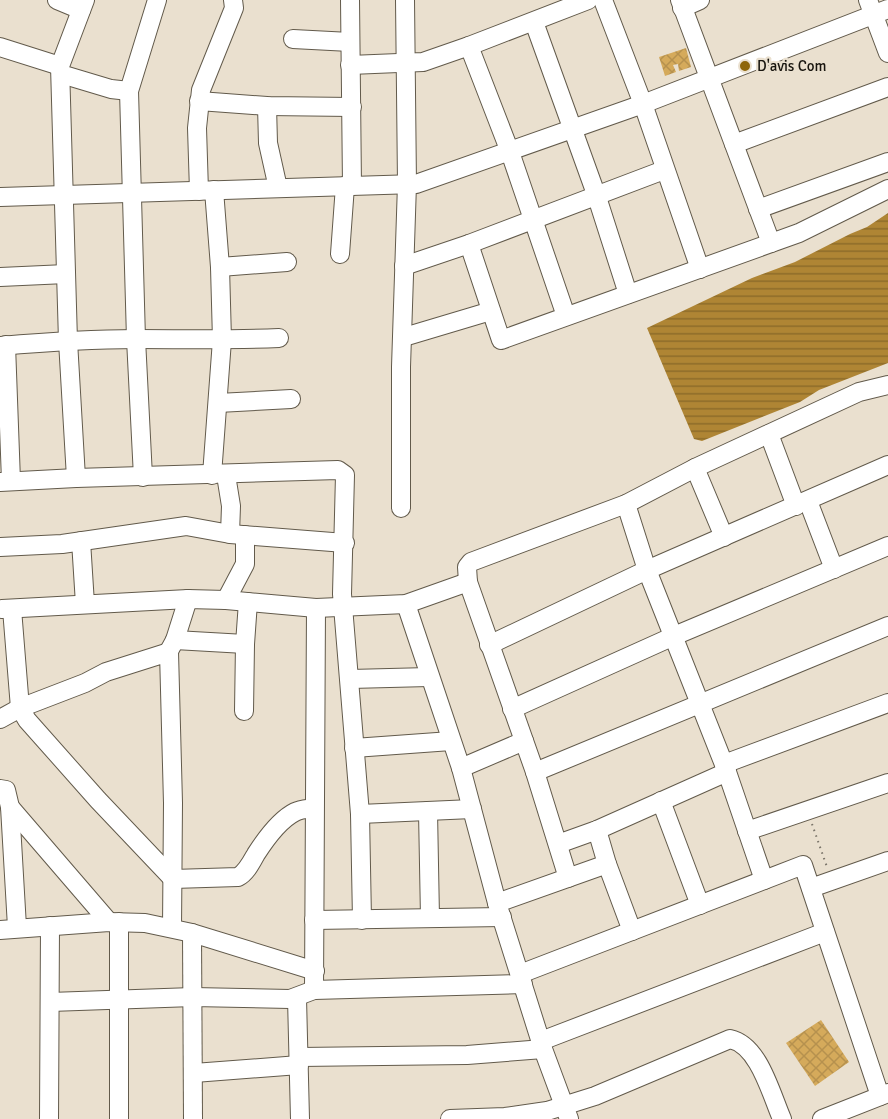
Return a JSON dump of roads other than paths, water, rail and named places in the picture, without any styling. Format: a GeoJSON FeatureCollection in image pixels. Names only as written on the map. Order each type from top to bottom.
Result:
{"type":"FeatureCollection","features":[{"type":"Feature","properties":{"kind":"street"},"geometry":{"type":"LineString","coordinates":[[57,0],[83,5],[61,70],[68,340],[76,478]]}},
{"type":"Feature","properties":{"kind":"street"},"geometry":{"type":"LineString","coordinates":[[143,477],[136,339],[129,91],[157,0]]}},
{"type":"Feature","properties":{"kind":"street"},"geometry":{"type":"LineString","coordinates":[[226,600],[245,564],[231,506],[219,475],[218,403],[222,340],[220,267],[197,128],[199,101],[205,76],[234,8],[232,0]]}},
{"type":"Feature","properties":{"kind":"street"},"geometry":{"type":"LineString","coordinates":[[340,254],[348,186],[352,107],[350,0]]}},
{"type":"Feature","properties":{"kind":"street"},"geometry":{"type":"LineString","coordinates":[[401,508],[401,367],[404,337],[407,184],[405,0]]}},
{"type":"Feature","properties":{"kind":"street"},"geometry":{"type":"LineString","coordinates":[[350,65],[423,62],[588,0]]}},
{"type":"Feature","properties":{"kind":"street"},"geometry":{"type":"LineString","coordinates":[[603,0],[643,104],[700,269]]}},
{"type":"Feature","properties":{"kind":"street"},"geometry":{"type":"LineString","coordinates":[[699,0],[681,4],[771,243]]}},
{"type":"Feature","properties":{"kind":"street"},"geometry":{"type":"LineString","coordinates":[[0,197],[407,184],[427,181],[643,104],[876,8],[888,53]]}},
{"type":"Feature","properties":{"kind":"street"},"geometry":{"type":"LineString","coordinates":[[534,22],[596,194],[628,294]]}},
{"type":"Feature","properties":{"kind":"street"},"geometry":{"type":"LineString","coordinates":[[293,39],[350,42]]}},
{"type":"Feature","properties":{"kind":"street"},"geometry":{"type":"LineString","coordinates":[[469,46],[510,152],[566,316]]}},
{"type":"Feature","properties":{"kind":"street"},"geometry":{"type":"LineString","coordinates":[[0,47],[111,89],[129,91]]}},
{"type":"Feature","properties":{"kind":"street"},"geometry":{"type":"LineString","coordinates":[[734,144],[888,87]]}},
{"type":"Feature","properties":{"kind":"street"},"geometry":{"type":"LineString","coordinates":[[199,101],[267,106],[352,107]]}},
{"type":"Feature","properties":{"kind":"street"},"geometry":{"type":"LineString","coordinates":[[267,106],[268,143],[278,188]]}},
{"type":"Feature","properties":{"kind":"street"},"geometry":{"type":"LineString","coordinates":[[758,209],[888,162]]}},
{"type":"Feature","properties":{"kind":"street"},"geometry":{"type":"LineString","coordinates":[[404,266],[469,244],[532,218],[664,170]]}},
{"type":"Feature","properties":{"kind":"street"},"geometry":{"type":"LineString","coordinates":[[469,244],[501,340],[806,230],[888,189]]}},
{"type":"Feature","properties":{"kind":"street"},"geometry":{"type":"LineString","coordinates":[[220,267],[287,262]]}},
{"type":"Feature","properties":{"kind":"street"},"geometry":{"type":"LineString","coordinates":[[0,277],[66,274]]}},
{"type":"Feature","properties":{"kind":"street"},"geometry":{"type":"LineString","coordinates":[[404,337],[491,311]]}},
{"type":"Feature","properties":{"kind":"street"},"geometry":{"type":"LineString","coordinates":[[279,338],[68,340],[3,346],[5,482],[76,478],[343,472],[345,478],[343,607],[360,814],[362,920]]}},
{"type":"Feature","properties":{"kind":"street"},"geometry":{"type":"LineString","coordinates":[[568,878],[535,772],[468,582],[467,567],[471,562],[626,504],[695,468],[859,392],[888,385]]}},
{"type":"Feature","properties":{"kind":"street"},"geometry":{"type":"LineString","coordinates":[[218,403],[291,399]]}},
{"type":"Feature","properties":{"kind":"street"},"geometry":{"type":"LineString","coordinates":[[769,434],[834,568]]}},
{"type":"Feature","properties":{"kind":"street"},"geometry":{"type":"LineString","coordinates":[[489,645],[647,570],[888,465]]}},
{"type":"Feature","properties":{"kind":"street"},"geometry":{"type":"LineString","coordinates":[[695,468],[724,537]]}},
{"type":"Feature","properties":{"kind":"street"},"geometry":{"type":"LineString","coordinates":[[626,504],[647,570],[725,768],[764,880]]}},
{"type":"Feature","properties":{"kind":"street"},"geometry":{"type":"LineString","coordinates":[[0,547],[81,541],[186,526],[238,535],[345,543]]}},
{"type":"Feature","properties":{"kind":"street"},"geometry":{"type":"LineString","coordinates":[[81,541],[85,604]]}},
{"type":"Feature","properties":{"kind":"street"},"geometry":{"type":"LineString","coordinates":[[512,709],[674,636],[888,546]]}},
{"type":"Feature","properties":{"kind":"street"},"geometry":{"type":"LineString","coordinates":[[314,808],[300,810],[289,817],[261,846],[247,869],[238,877],[173,879],[32,727],[20,708],[6,609],[188,599],[316,608],[406,604],[468,582]]}},
{"type":"Feature","properties":{"kind":"street"},"geometry":{"type":"LineString","coordinates":[[172,927],[172,646],[188,599]]}},
{"type":"Feature","properties":{"kind":"street"},"geometry":{"type":"LineString","coordinates":[[244,711],[248,602]]}},
{"type":"Feature","properties":{"kind":"street"},"geometry":{"type":"LineString","coordinates":[[406,604],[460,768],[499,910],[566,1112]]}},
{"type":"Feature","properties":{"kind":"street"},"geometry":{"type":"LineString","coordinates":[[315,990],[316,608]]}},
{"type":"Feature","properties":{"kind":"street"},"geometry":{"type":"LineString","coordinates":[[535,772],[888,626]]}},
{"type":"Feature","properties":{"kind":"street"},"geometry":{"type":"LineString","coordinates":[[0,719],[20,708],[172,646],[245,644]]}},
{"type":"Feature","properties":{"kind":"street"},"geometry":{"type":"LineString","coordinates":[[350,680],[429,677]]}},
{"type":"Feature","properties":{"kind":"street"},"geometry":{"type":"LineString","coordinates":[[558,844],[597,830],[661,801],[725,768],[888,703]]}},
{"type":"Feature","properties":{"kind":"street"},"geometry":{"type":"LineString","coordinates":[[354,748],[450,741]]}},
{"type":"Feature","properties":{"kind":"street"},"geometry":{"type":"LineString","coordinates":[[460,768],[524,741]]}},
{"type":"Feature","properties":{"kind":"street"},"geometry":{"type":"LineString","coordinates":[[747,831],[888,783]]}},
{"type":"Feature","properties":{"kind":"street"},"geometry":{"type":"LineString","coordinates":[[0,789],[8,793],[10,807],[9,928],[114,922],[172,927],[315,971]]}},
{"type":"Feature","properties":{"kind":"street"},"geometry":{"type":"LineString","coordinates":[[661,801],[700,905]]}},
{"type":"Feature","properties":{"kind":"street"},"geometry":{"type":"LineString","coordinates":[[10,807],[114,922],[119,999],[119,1119]]}},
{"type":"Feature","properties":{"kind":"street"},"geometry":{"type":"LineString","coordinates":[[360,814],[472,809]]}},
{"type":"Feature","properties":{"kind":"street"},"geometry":{"type":"LineString","coordinates":[[428,811],[430,918]]}},
{"type":"Feature","properties":{"kind":"street"},"geometry":{"type":"LineString","coordinates":[[597,830],[632,931]]}},
{"type":"Feature","properties":{"kind":"street"},"geometry":{"type":"LineString","coordinates":[[314,920],[430,918],[499,910],[568,878],[607,864]]}},
{"type":"Feature","properties":{"kind":"street"},"geometry":{"type":"LineString","coordinates":[[50,1002],[119,999],[297,998],[315,990],[522,979],[632,931],[803,865],[884,1094],[822,1119]]}},
{"type":"Feature","properties":{"kind":"street"},"geometry":{"type":"LineString","coordinates":[[811,888],[832,880],[887,866]]}},
{"type":"Feature","properties":{"kind":"street"},"geometry":{"type":"LineString","coordinates":[[49,1119],[50,926]]}},
{"type":"Feature","properties":{"kind":"street"},"geometry":{"type":"LineString","coordinates":[[194,1073],[299,1061],[467,1055],[542,1045],[825,932]]}},
{"type":"Feature","properties":{"kind":"street"},"geometry":{"type":"LineString","coordinates":[[192,933],[193,1119]]}},
{"type":"Feature","properties":{"kind":"street"},"geometry":{"type":"LineString","coordinates":[[297,998],[300,1119]]}},
{"type":"Feature","properties":{"kind":"street"},"geometry":{"type":"LineString","coordinates":[[450,1119],[505,1117],[547,1111],[566,1112],[595,1096],[730,1039],[739,1041],[755,1056],[782,1119]]}},
{"type":"Feature","properties":{"kind":"place","name":"D'avis Com"},"geometry":{"type":"Point","coordinates":[745,66]}}]}
